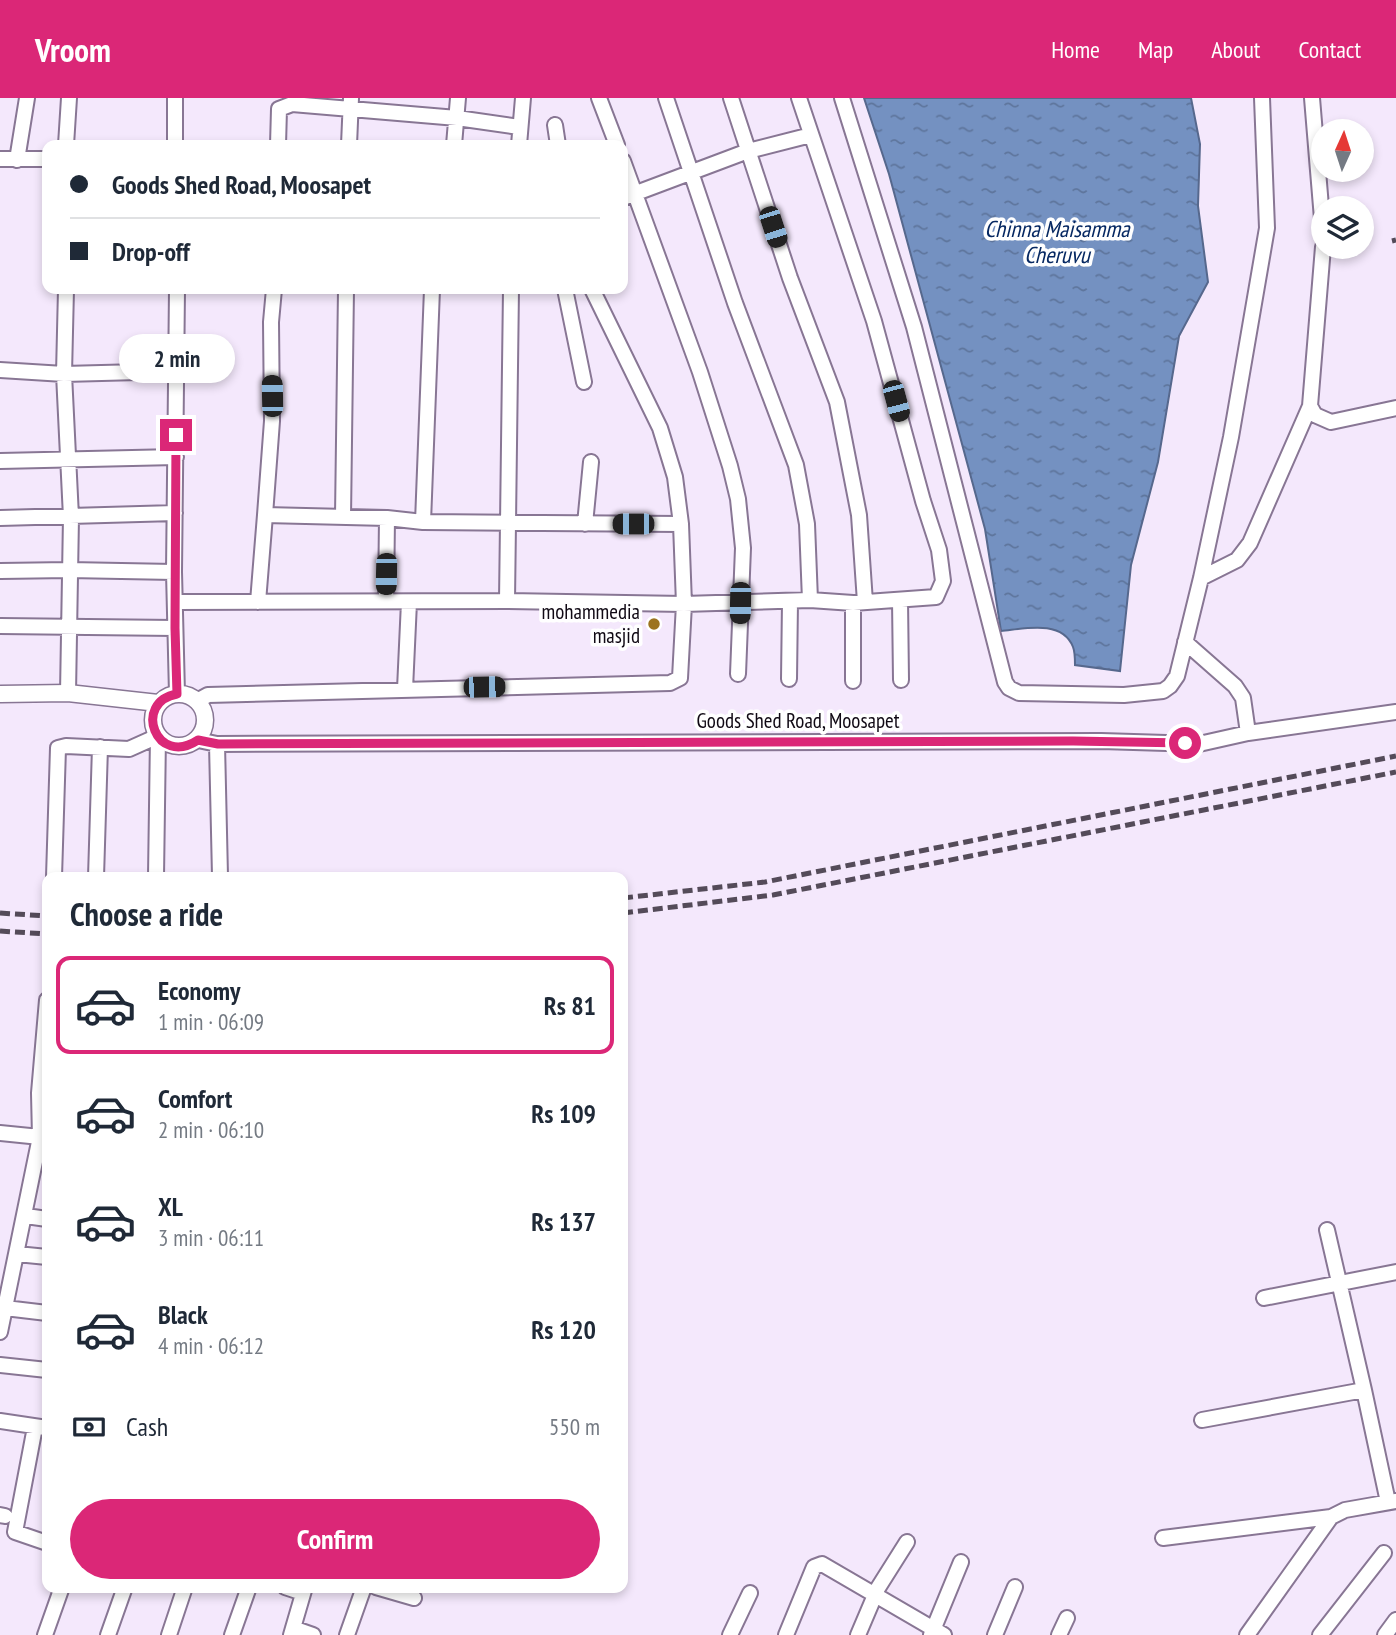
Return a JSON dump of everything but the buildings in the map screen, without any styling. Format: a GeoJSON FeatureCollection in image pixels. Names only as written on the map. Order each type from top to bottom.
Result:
{"type":"FeatureCollection","features":[{"type":"Feature","properties":{"kind":"street"},"geometry":{"type":"LineString","coordinates":[[17,160],[27,98]]}},
{"type":"Feature","properties":{"kind":"street"},"geometry":{"type":"LineString","coordinates":[[66,140],[69,98]]}},
{"type":"Feature","properties":{"kind":"street"},"geometry":{"type":"LineString","coordinates":[[175,98],[175,140]]}},
{"type":"Feature","properties":{"kind":"street"},"geometry":{"type":"LineString","coordinates":[[455,140],[458,98]]}},
{"type":"Feature","properties":{"kind":"street"},"geometry":{"type":"LineString","coordinates":[[519,140],[523,98]]}},
{"type":"Feature","properties":{"kind":"street"},"geometry":{"type":"LineString","coordinates":[[599,98],[615,140]]}},
{"type":"Feature","properties":{"kind":"street"},"geometry":{"type":"LineString","coordinates":[[666,98],[735,303],[796,465],[807,524],[810,600]]}},
{"type":"Feature","properties":{"kind":"street"},"geometry":{"type":"LineString","coordinates":[[731,98],[790,278],[837,402],[858,505],[859,602],[853,681]]}},
{"type":"Feature","properties":{"kind":"street"},"geometry":{"type":"LineString","coordinates":[[175,602],[507,601],[684,604],[810,600],[859,602],[936,597],[943,581],[943,570],[874,321],[799,98]]}},
{"type":"Feature","properties":{"kind":"street"},"geometry":{"type":"LineString","coordinates":[[842,98],[914,327],[1005,682],[1009,688],[1019,693],[1124,695],[1163,691],[1177,676],[1201,578],[1231,437],[1267,228],[1262,98]]}},
{"type":"Feature","properties":{"kind":"street"},"geometry":{"type":"LineString","coordinates":[[1312,98],[1320,196]]}},
{"type":"Feature","properties":{"kind":"street"},"geometry":{"type":"LineString","coordinates":[[278,140],[279,109],[292,104],[351,104],[519,127]]}},
{"type":"Feature","properties":{"kind":"street"},"geometry":{"type":"LineString","coordinates":[[349,140],[351,104]]}},
{"type":"Feature","properties":{"kind":"street"},"geometry":{"type":"LineString","coordinates":[[555,125],[557,140]]}},
{"type":"Feature","properties":{"kind":"street"},"geometry":{"type":"LineString","coordinates":[[738,674],[743,548],[738,499],[700,372],[629,196],[748,152],[811,135]]}},
{"type":"Feature","properties":{"kind":"street"},"geometry":{"type":"LineString","coordinates":[[0,159],[42,159]]}},
{"type":"Feature","properties":{"kind":"street"},"geometry":{"type":"LineString","coordinates":[[1201,578],[1237,559],[1251,543],[1310,406],[1322,259]]}},
{"type":"Feature","properties":{"kind":"street"},"geometry":{"type":"LineString","coordinates":[[66,294],[64,374],[71,517],[68,693]]}},
{"type":"Feature","properties":{"kind":"street"},"geometry":{"type":"LineString","coordinates":[[177,294],[174,572],[177,694]]}},
{"type":"Feature","properties":{"kind":"street"},"geometry":{"type":"LineString","coordinates":[[258,602],[272,421],[271,322],[274,294]]}},
{"type":"Feature","properties":{"kind":"street"},"geometry":{"type":"LineString","coordinates":[[343,517],[346,294]]}},
{"type":"Feature","properties":{"kind":"street"},"geometry":{"type":"LineString","coordinates":[[423,522],[432,294]]}},
{"type":"Feature","properties":{"kind":"street"},"geometry":{"type":"LineString","coordinates":[[507,601],[511,294]]}},
{"type":"Feature","properties":{"kind":"street"},"geometry":{"type":"LineString","coordinates":[[566,294],[584,382]]}},
{"type":"Feature","properties":{"kind":"street"},"geometry":{"type":"LineString","coordinates":[[197,701],[208,695],[670,683],[680,678],[684,604],[681,524],[675,477],[660,428],[594,294]]}},
{"type":"Feature","properties":{"kind":"street"},"geometry":{"type":"LineString","coordinates":[[0,370],[64,374],[177,371]]}},
{"type":"Feature","properties":{"kind":"street"},"geometry":{"type":"LineString","coordinates":[[1310,406],[1315,415],[1331,422],[1396,408]]}},
{"type":"Feature","properties":{"kind":"street"},"geometry":{"type":"LineString","coordinates":[[0,461],[176,457]]}},
{"type":"Feature","properties":{"kind":"street"},"geometry":{"type":"LineString","coordinates":[[585,524],[591,462]]}},
{"type":"Feature","properties":{"kind":"street"},"geometry":{"type":"LineString","coordinates":[[0,518],[175,513]]}},
{"type":"Feature","properties":{"kind":"street"},"geometry":{"type":"LineString","coordinates":[[265,515],[387,518],[423,522],[681,524]]}},
{"type":"Feature","properties":{"kind":"street"},"geometry":{"type":"LineString","coordinates":[[386,601],[387,518]]}},
{"type":"Feature","properties":{"kind":"street"},"geometry":{"type":"LineString","coordinates":[[0,571],[174,572]]}},
{"type":"Feature","properties":{"kind":"street"},"geometry":{"type":"LineString","coordinates":[[900,600],[901,680]]}},
{"type":"Feature","properties":{"kind":"street"},"geometry":{"type":"LineString","coordinates":[[405,689],[409,602]]}},
{"type":"Feature","properties":{"kind":"street"},"geometry":{"type":"LineString","coordinates":[[789,679],[790,602]]}},
{"type":"Feature","properties":{"kind":"street"},"geometry":{"type":"LineString","coordinates":[[0,626],[175,628]]}},
{"type":"Feature","properties":{"kind":"street"},"geometry":{"type":"LineString","coordinates":[[1185,642],[1235,686],[1243,698],[1248,733]]}},
{"type":"Feature","properties":{"kind":"street"},"geometry":{"type":"LineString","coordinates":[[0,694],[68,693],[159,703]]}},
{"type":"Feature","properties":{"kind":"street"},"geometry":{"type":"LineString","coordinates":[[177,694],[190,696],[197,701],[203,708],[206,724],[198,740],[181,747],[164,743],[152,720],[159,703],[177,694]]}},
{"type":"Feature","properties":{"kind":"street","name":"Goods Shed Road, Moosapet"},"geometry":{"type":"LineString","coordinates":[[198,740],[218,744],[1073,741],[1199,744],[1248,733],[1396,712]]}},
{"type":"Feature","properties":{"kind":"street"},"geometry":{"type":"LineString","coordinates":[[54,872],[58,748],[66,746],[130,749],[158,736]]}},
{"type":"Feature","properties":{"kind":"street"},"geometry":{"type":"LineString","coordinates":[[156,872],[158,736]]}},
{"type":"Feature","properties":{"kind":"street"},"geometry":{"type":"LineString","coordinates":[[218,744],[220,872]]}},
{"type":"Feature","properties":{"kind":"street"},"geometry":{"type":"LineString","coordinates":[[96,872],[100,747]]}},
{"type":"Feature","properties":{"kind":"street"},"geometry":{"type":"LineString","coordinates":[[0,1332],[41,1141],[39,1093],[42,1058]]}},
{"type":"Feature","properties":{"kind":"street"},"geometry":{"type":"LineString","coordinates":[[0,1133],[41,1141]]}},
{"type":"Feature","properties":{"kind":"street"},"geometry":{"type":"LineString","coordinates":[[26,1216],[42,1218]]}},
{"type":"Feature","properties":{"kind":"street"},"geometry":{"type":"LineString","coordinates":[[1163,1538],[1331,1517],[1345,1510],[1392,1502],[1327,1230]]}},
{"type":"Feature","properties":{"kind":"street"},"geometry":{"type":"LineString","coordinates":[[17,1254],[42,1256]]}},
{"type":"Feature","properties":{"kind":"street"},"geometry":{"type":"LineString","coordinates":[[1264,1298],[1396,1272]]}},
{"type":"Feature","properties":{"kind":"street"},"geometry":{"type":"LineString","coordinates":[[5,1308],[42,1312]]}},
{"type":"Feature","properties":{"kind":"street"},"geometry":{"type":"LineString","coordinates":[[0,1365],[42,1369]]}},
{"type":"Feature","properties":{"kind":"street"},"geometry":{"type":"LineString","coordinates":[[1202,1420],[1364,1390]]}},
{"type":"Feature","properties":{"kind":"street"},"geometry":{"type":"LineString","coordinates":[[0,1421],[41,1428],[15,1532],[42,1541]]}},
{"type":"Feature","properties":{"kind":"street"},"geometry":{"type":"LineString","coordinates":[[1247,1635],[1331,1517]]}},
{"type":"Feature","properties":{"kind":"street"},"geometry":{"type":"LineString","coordinates":[[858,1635],[875,1596],[907,1542]]}},
{"type":"Feature","properties":{"kind":"street"},"geometry":{"type":"LineString","coordinates":[[1320,1635],[1384,1553]]}},
{"type":"Feature","properties":{"kind":"street"},"geometry":{"type":"LineString","coordinates":[[786,1635],[817,1565],[829,1566],[936,1633],[961,1562]]}},
{"type":"Feature","properties":{"kind":"street"},"geometry":{"type":"LineString","coordinates":[[995,1635],[1015,1587]]}},
{"type":"Feature","properties":{"kind":"street"},"geometry":{"type":"LineString","coordinates":[[46,1635],[60,1593]]}},
{"type":"Feature","properties":{"kind":"street"},"geometry":{"type":"LineString","coordinates":[[108,1635],[123,1593]]}},
{"type":"Feature","properties":{"kind":"street"},"geometry":{"type":"LineString","coordinates":[[169,1635],[183,1593]]}},
{"type":"Feature","properties":{"kind":"street"},"geometry":{"type":"LineString","coordinates":[[232,1635],[246,1593]]}},
{"type":"Feature","properties":{"kind":"street"},"geometry":{"type":"LineString","coordinates":[[303,1593],[292,1632],[313,1635]]}},
{"type":"Feature","properties":{"kind":"street"},"geometry":{"type":"LineString","coordinates":[[347,1635],[362,1593]]}},
{"type":"Feature","properties":{"kind":"street"},"geometry":{"type":"LineString","coordinates":[[397,1593],[414,1598]]}},
{"type":"Feature","properties":{"kind":"street"},"geometry":{"type":"LineString","coordinates":[[730,1635],[750,1593]]}},
{"type":"Feature","properties":{"kind":"street"},"geometry":{"type":"LineString","coordinates":[[1059,1635],[1067,1618]]}},
{"type":"Feature","properties":{"kind":"street"},"geometry":{"type":"LineString","coordinates":[[1385,1635],[1396,1620]]}},
{"type":"Feature","properties":{"kind":"water","name":"Chinna Maisamma Cheruvu"},"geometry":{"type":"Polygon","coordinates":[[[864,98],[1191,98],[1200,144],[1198,206],[1208,282],[1179,336],[1158,462],[1131,565],[1120,671],[1075,665],[1074,649],[1068,638],[1060,632],[1041,628],[1001,631],[985,529],[889,174],[864,98]]]}},
{"type":"Feature","properties":{"kind":"railway"},"geometry":{"type":"LineString","coordinates":[[1392,241],[1396,240]]}},
{"type":"Feature","properties":{"kind":"railway"},"geometry":{"type":"LineString","coordinates":[[628,897],[765,882],[1396,756]]}},
{"type":"Feature","properties":{"kind":"railway"},"geometry":{"type":"LineString","coordinates":[[628,912],[773,895],[1396,772]]}},
{"type":"Feature","properties":{"kind":"railway"},"geometry":{"type":"LineString","coordinates":[[0,913],[42,916]]}},
{"type":"Feature","properties":{"kind":"railway"},"geometry":{"type":"LineString","coordinates":[[0,931],[42,934]]}},
{"type":"Feature","properties":{"kind":"place","name":"mohammedia masjid"},"geometry":{"type":"Point","coordinates":[654,624]}},
{"type":"Feature","properties":{"kind":"route"},"geometry":{"type":"LineString","coordinates":[[176,435],[177,694],[159,703],[152,720],[153,729],[158,736],[164,743],[173,746],[190,745],[198,740],[218,744],[1073,741],[1185,743]]}}]}
